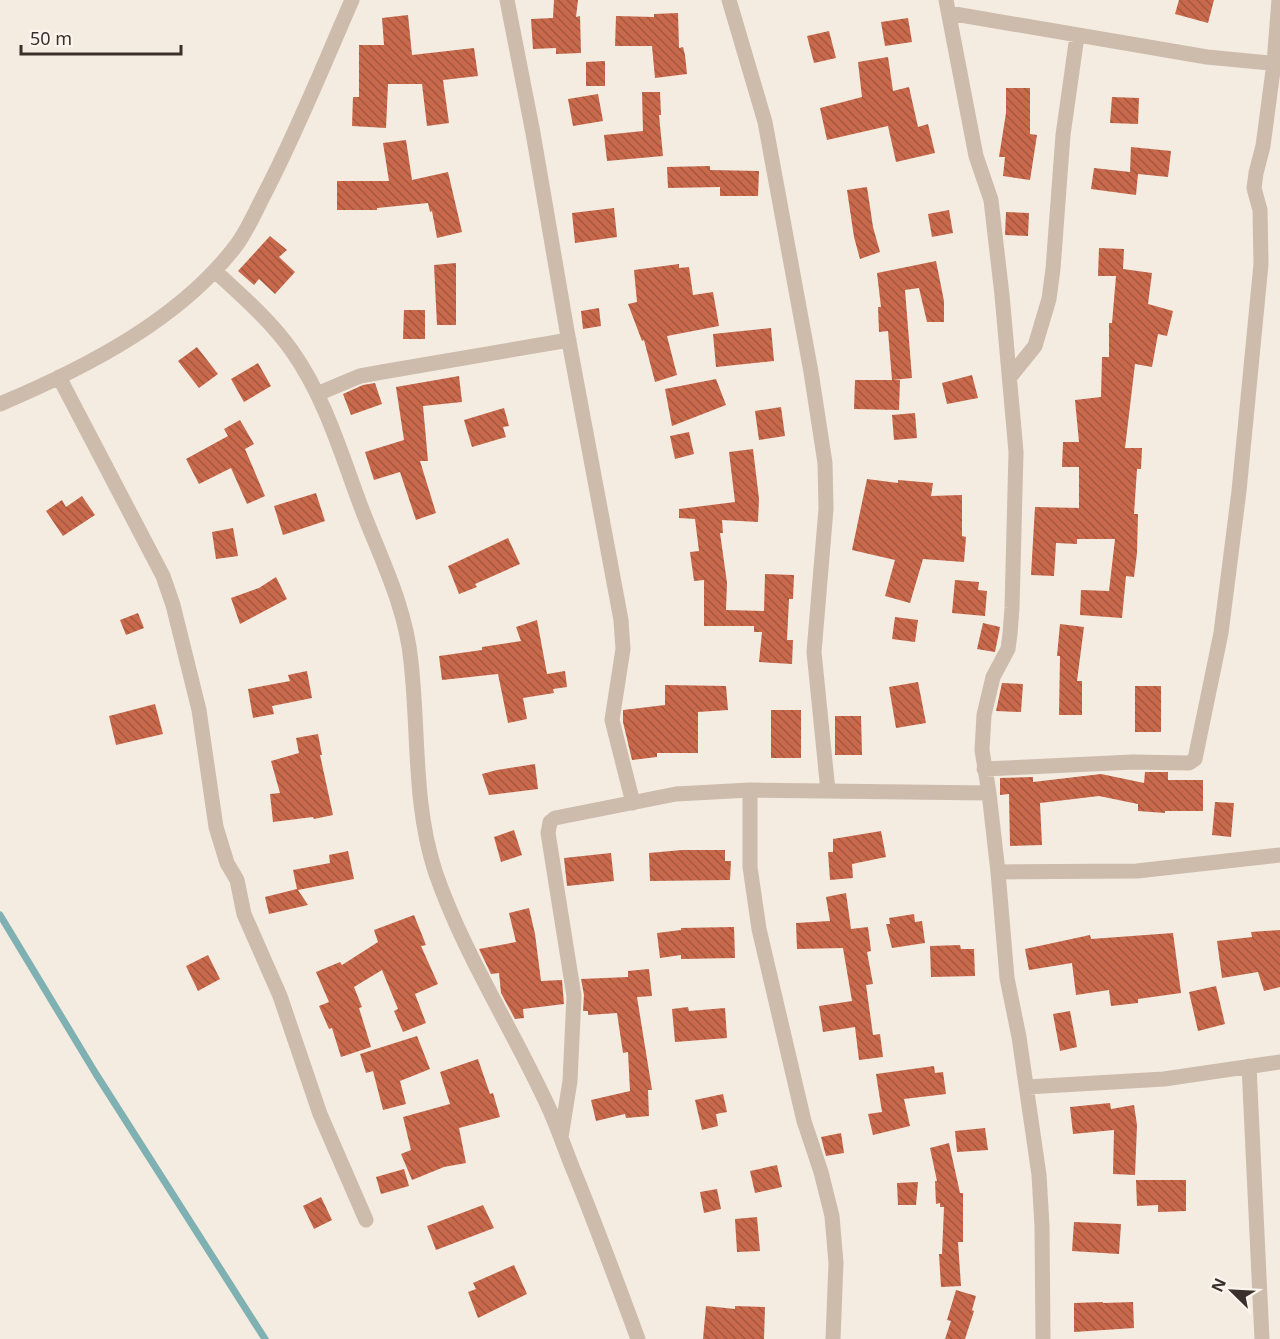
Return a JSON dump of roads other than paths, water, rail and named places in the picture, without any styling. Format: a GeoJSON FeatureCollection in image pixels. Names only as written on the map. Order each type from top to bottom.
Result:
{"type":"FeatureCollection","features":[{"type":"Feature","properties":{"kind":"street"},"geometry":{"type":"LineString","coordinates":[[0,404],[59,377],[131,339],[175,306],[215,271],[239,241],[277,169],[352,0]]}},
{"type":"Feature","properties":{"kind":"street"},"geometry":{"type":"LineString","coordinates":[[507,0],[621,620],[623,649],[612,720],[633,803]]}},
{"type":"Feature","properties":{"kind":"street"},"geometry":{"type":"LineString","coordinates":[[729,0],[765,122],[825,463],[826,509],[814,652],[828,791]]}},
{"type":"Feature","properties":{"kind":"street"},"geometry":{"type":"LineString","coordinates":[[984,769],[1133,762],[1189,763],[1195,759],[1221,633],[1239,491],[1261,264],[1260,210],[1254,188],[1277,64],[1279,0]]}},
{"type":"Feature","properties":{"kind":"street"},"geometry":{"type":"LineString","coordinates":[[1043,1339],[1039,1175],[1027,1087],[1007,978],[998,872],[982,750],[984,715],[993,677],[1008,649],[1012,608],[1016,452],[991,200],[976,156],[947,7],[1077,36],[1207,57],[1277,64]]}},
{"type":"Feature","properties":{"kind":"street"},"geometry":{"type":"LineString","coordinates":[[1010,377],[1035,346],[1049,299],[1063,135],[1077,36]]}},
{"type":"Feature","properties":{"kind":"street"},"geometry":{"type":"LineString","coordinates":[[215,271],[264,317],[291,349],[311,381],[392,581],[402,611],[411,658],[416,720],[417,777],[435,871],[494,1004],[547,1104],[638,1339]]}},
{"type":"Feature","properties":{"kind":"street"},"geometry":{"type":"LineString","coordinates":[[317,394],[360,376],[569,340]]}},
{"type":"Feature","properties":{"kind":"street"},"geometry":{"type":"LineString","coordinates":[[59,377],[163,576],[173,605],[199,711],[216,827],[221,845],[227,864],[237,880],[244,914],[280,996],[320,1114],[366,1220]]}},
{"type":"Feature","properties":{"kind":"street"},"geometry":{"type":"LineString","coordinates":[[750,790],[750,867],[759,929],[804,1121],[821,1172],[831,1216],[836,1263],[833,1339]]}},
{"type":"Feature","properties":{"kind":"street"},"geometry":{"type":"LineString","coordinates":[[561,1139],[570,1081],[574,996],[549,826],[555,818],[676,794],[750,790],[989,794]]}},
{"type":"Feature","properties":{"kind":"street"},"geometry":{"type":"LineString","coordinates":[[998,872],[1137,871],[1280,855]]}},
{"type":"Feature","properties":{"kind":"street"},"geometry":{"type":"LineString","coordinates":[[1027,1087],[1164,1078],[1280,1062]]}},
{"type":"Feature","properties":{"kind":"street"},"geometry":{"type":"LineString","coordinates":[[1249,1066],[1262,1339]]}},
{"type":"Feature","properties":{"kind":"waterway"},"geometry":{"type":"LineString","coordinates":[[0,915],[96,1074],[265,1339]]}}]}
